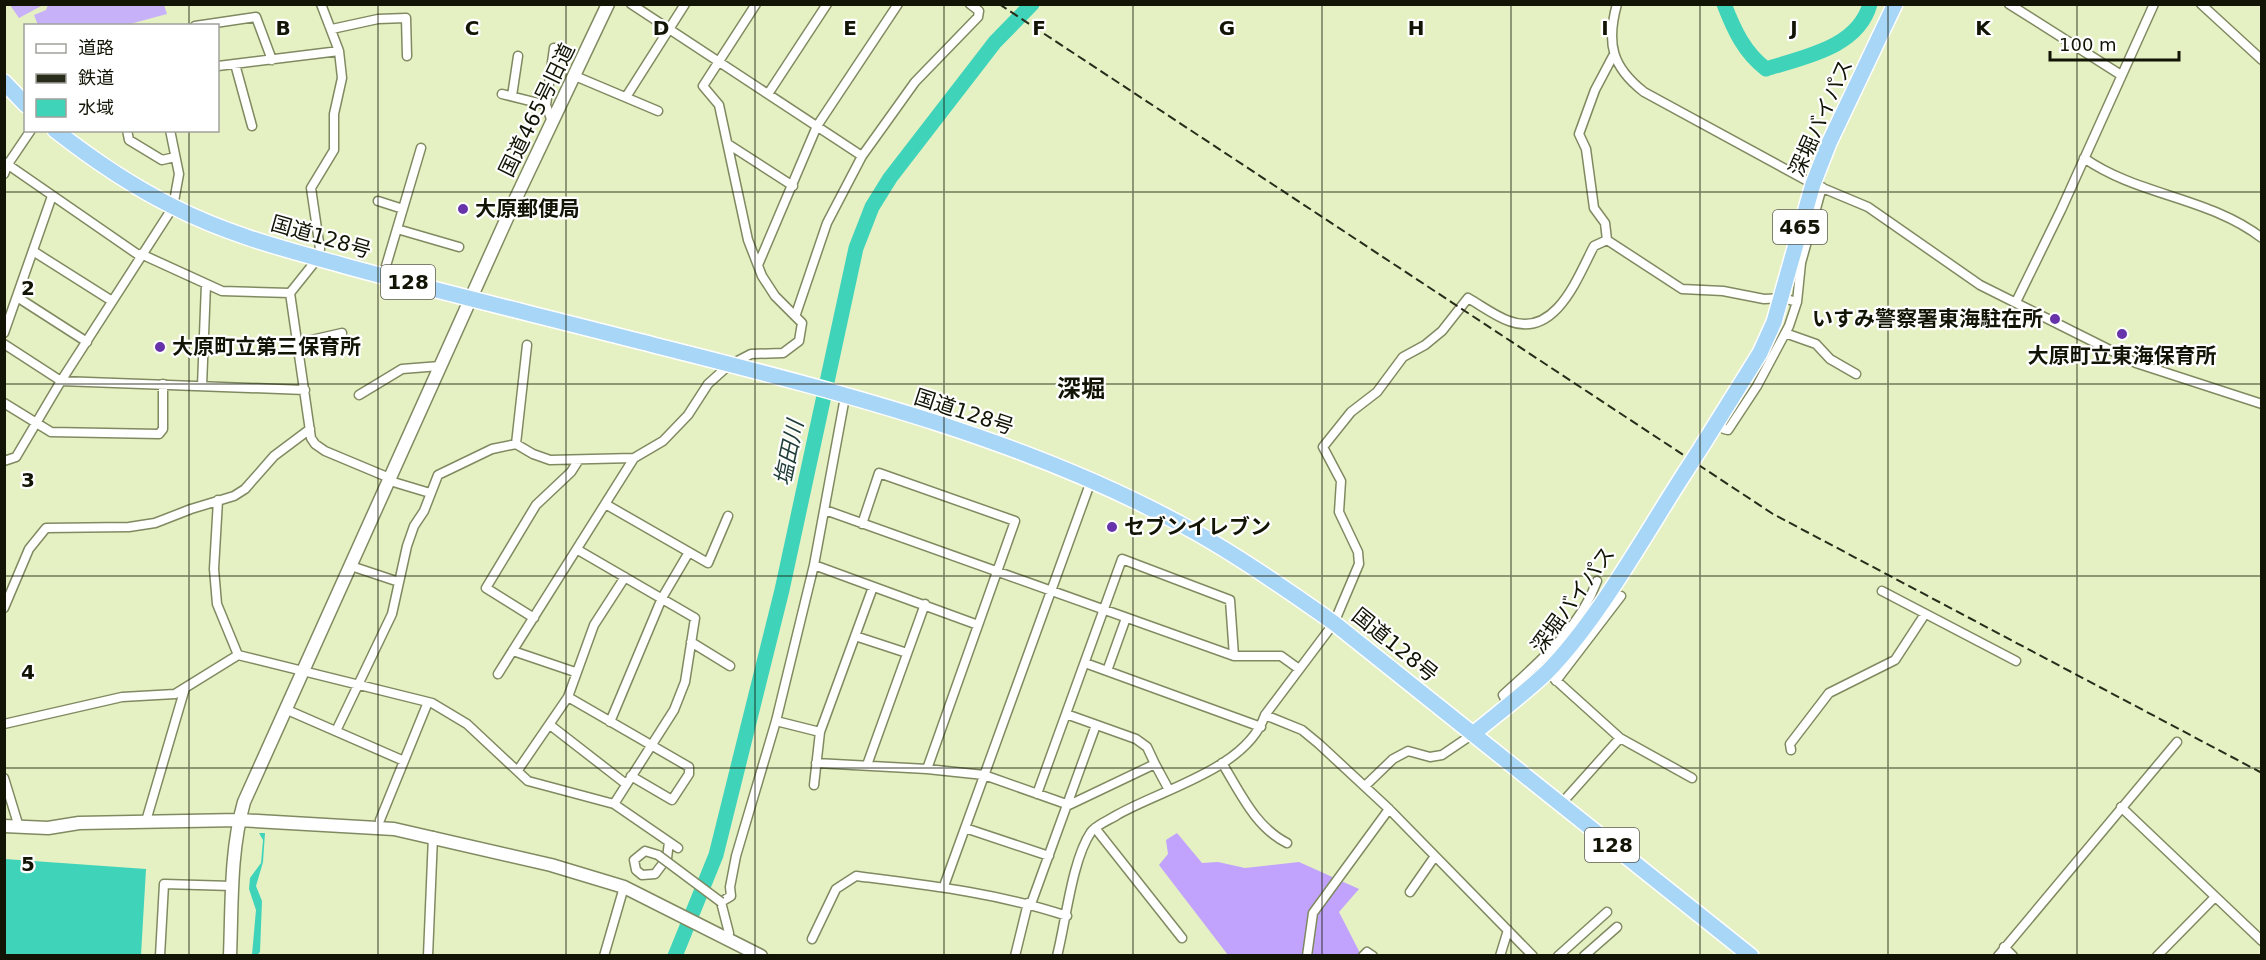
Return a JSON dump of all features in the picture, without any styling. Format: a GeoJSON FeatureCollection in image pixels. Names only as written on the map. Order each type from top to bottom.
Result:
{"type":"FeatureCollection","features":[{"type":"Feature","properties":{"kind":"highway","name":"深堀バイパス"},"geometry":{"type":"LineString","coordinates":[[1473,734],[1547,672],[1599,604],[1760,353],[1790,300],[1803,211],[1818,185],[1829,143],[1895,4]]}},
{"type":"Feature","properties":{"kind":"highway"},"geometry":{"type":"LineString","coordinates":[[4,82],[24,103]]}},
{"type":"Feature","properties":{"kind":"highway","name":"国道128号"},"geometry":{"type":"LineString","coordinates":[[58,132],[101,164],[173,207],[241,236],[383,276],[783,380],[965,431],[1091,481],[1193,531],[1268,576],[1334,623],[1751,956]]}},
{"type":"Feature","properties":{"kind":"street"},"geometry":{"type":"LineString","coordinates":[[321,4],[332,29],[343,69],[334,114],[335,145],[311,188],[320,249],[318,258],[290,293],[290,309],[298,343],[310,429],[315,444],[325,451],[391,480],[430,493]]}},
{"type":"Feature","properties":{"kind":"street","name":"国道465号旧道"},"geometry":{"type":"LineString","coordinates":[[230,956],[232,886],[239,820],[285,709],[391,480],[440,366],[608,4]]}},
{"type":"Feature","properties":{"kind":"street"},"geometry":{"type":"LineString","coordinates":[[631,4],[862,156]]}},
{"type":"Feature","properties":{"kind":"street"},"geometry":{"type":"LineString","coordinates":[[626,97],[685,4]]}},
{"type":"Feature","properties":{"kind":"street"},"geometry":{"type":"LineString","coordinates":[[336,731],[361,684],[392,614],[414,526],[424,511],[438,475],[492,449],[516,444],[533,454],[550,460],[634,458],[663,441],[688,415],[708,384],[728,366],[751,354],[773,355],[792,348],[802,334],[802,324],[796,314],[775,296],[762,276],[748,240],[719,105],[703,86],[756,4]]}},
{"type":"Feature","properties":{"kind":"street"},"geometry":{"type":"LineString","coordinates":[[768,94],[827,4]]}},
{"type":"Feature","properties":{"kind":"street"},"geometry":{"type":"LineString","coordinates":[[758,265],[817,126],[898,4]]}},
{"type":"Feature","properties":{"kind":"street"},"geometry":{"type":"LineString","coordinates":[[796,314],[827,223],[862,156],[915,82],[978,17],[979,11],[970,4]]}},
{"type":"Feature","properties":{"kind":"street"},"geometry":{"type":"LineString","coordinates":[[1617,4],[1612,42],[1613,56],[1631,82],[1644,92],[1818,185],[1868,207],[1958,271],[2136,363],[2262,404]]}},
{"type":"Feature","properties":{"kind":"street"},"geometry":{"type":"LineString","coordinates":[[2009,4],[2121,75]]}},
{"type":"Feature","properties":{"kind":"street"},"geometry":{"type":"LineString","coordinates":[[2146,4],[2147,20]]}},
{"type":"Feature","properties":{"kind":"street"},"geometry":{"type":"LineString","coordinates":[[2016,302],[2154,4]]}},
{"type":"Feature","properties":{"kind":"street"},"geometry":{"type":"LineString","coordinates":[[2201,4],[2262,60]]}},
{"type":"Feature","properties":{"kind":"street"},"geometry":{"type":"LineString","coordinates":[[209,24],[256,17],[272,60]]}},
{"type":"Feature","properties":{"kind":"street"},"geometry":{"type":"LineString","coordinates":[[332,29],[378,19],[406,18],[407,56]]}},
{"type":"Feature","properties":{"kind":"street"},"geometry":{"type":"LineString","coordinates":[[552,122],[546,105],[554,48]]}},
{"type":"Feature","properties":{"kind":"street"},"geometry":{"type":"LineString","coordinates":[[219,66],[339,51]]}},
{"type":"Feature","properties":{"kind":"street"},"geometry":{"type":"LineString","coordinates":[[512,96],[520,68],[518,56]]}},
{"type":"Feature","properties":{"kind":"street"},"geometry":{"type":"LineString","coordinates":[[1607,240],[1605,223],[1594,208],[1586,149],[1579,134],[1595,90],[1613,56]]}},
{"type":"Feature","properties":{"kind":"street"},"geometry":{"type":"LineString","coordinates":[[235,64],[252,126]]}},
{"type":"Feature","properties":{"kind":"street"},"geometry":{"type":"LineString","coordinates":[[575,76],[658,111]]}},
{"type":"Feature","properties":{"kind":"street"},"geometry":{"type":"LineString","coordinates":[[502,94],[546,105]]}},
{"type":"Feature","properties":{"kind":"street"},"geometry":{"type":"LineString","coordinates":[[4,174],[6,163],[29,132]]}},
{"type":"Feature","properties":{"kind":"street"},"geometry":{"type":"LineString","coordinates":[[127,132],[129,140],[162,160],[175,157]]}},
{"type":"Feature","properties":{"kind":"street"},"geometry":{"type":"LineString","coordinates":[[4,461],[16,457],[61,381],[173,207],[179,174],[170,132]]}},
{"type":"Feature","properties":{"kind":"street"},"geometry":{"type":"LineString","coordinates":[[728,144],[793,186]]}},
{"type":"Feature","properties":{"kind":"street"},"geometry":{"type":"LineString","coordinates":[[383,276],[421,148]]}},
{"type":"Feature","properties":{"kind":"street"},"geometry":{"type":"LineString","coordinates":[[2084,158],[2097,168],[2128,181],[2216,211],[2237,221],[2262,238]]}},
{"type":"Feature","properties":{"kind":"street"},"geometry":{"type":"LineString","coordinates":[[6,163],[141,255],[222,291],[290,293]]}},
{"type":"Feature","properties":{"kind":"street"},"geometry":{"type":"LineString","coordinates":[[4,333],[52,196]]}},
{"type":"Feature","properties":{"kind":"street"},"geometry":{"type":"LineString","coordinates":[[378,201],[403,209]]}},
{"type":"Feature","properties":{"kind":"street"},"geometry":{"type":"LineString","coordinates":[[397,229],[459,247]]}},
{"type":"Feature","properties":{"kind":"street"},"geometry":{"type":"LineString","coordinates":[[1607,240],[1682,289],[1723,291],[1764,299],[1790,300],[1785,333],[1751,395],[1728,430],[1724,429]]}},
{"type":"Feature","properties":{"kind":"street"},"geometry":{"type":"LineString","coordinates":[[1057,956],[1082,850],[1095,828],[1132,806],[1222,763],[1249,742],[1261,727],[1265,715],[1334,623],[1359,564],[1358,552],[1339,512],[1341,482],[1323,447],[1351,412],[1377,392],[1403,357],[1425,345],[1442,331],[1468,298],[1510,322],[1521,324],[1542,319],[1560,305],[1575,288],[1594,246],[1607,240]]}},
{"type":"Feature","properties":{"kind":"street"},"geometry":{"type":"LineString","coordinates":[[33,251],[112,302]]}},
{"type":"Feature","properties":{"kind":"street"},"geometry":{"type":"LineString","coordinates":[[202,386],[206,284]]}},
{"type":"Feature","properties":{"kind":"street"},"geometry":{"type":"LineString","coordinates":[[17,297],[87,342]]}},
{"type":"Feature","properties":{"kind":"street"},"geometry":{"type":"LineString","coordinates":[[298,343],[342,333]]}},
{"type":"Feature","properties":{"kind":"street"},"geometry":{"type":"LineString","coordinates":[[1785,333],[1816,344],[1830,359],[1856,374]]}},
{"type":"Feature","properties":{"kind":"street"},"geometry":{"type":"LineString","coordinates":[[4,344],[61,381],[305,390]]}},
{"type":"Feature","properties":{"kind":"street"},"geometry":{"type":"LineString","coordinates":[[516,444],[527,345]]}},
{"type":"Feature","properties":{"kind":"street"},"geometry":{"type":"LineString","coordinates":[[359,395],[402,369],[440,366]]}},
{"type":"Feature","properties":{"kind":"street"},"geometry":{"type":"LineString","coordinates":[[4,403],[51,432],[159,435],[163,429],[163,384]]}},
{"type":"Feature","properties":{"kind":"street"},"geometry":{"type":"LineString","coordinates":[[721,902],[731,896],[730,887],[736,856],[776,721],[814,565],[844,397]]}},
{"type":"Feature","properties":{"kind":"street"},"geometry":{"type":"LineString","coordinates":[[4,608],[28,549],[49,526],[129,526],[155,523],[218,500],[245,489],[274,456],[310,429]]}},
{"type":"Feature","properties":{"kind":"street"},"geometry":{"type":"LineString","coordinates":[[498,674],[634,458]]}},
{"type":"Feature","properties":{"kind":"street"},"geometry":{"type":"LineString","coordinates":[[534,618],[486,588],[536,505],[572,471],[578,461]]}},
{"type":"Feature","properties":{"kind":"street"},"geometry":{"type":"LineString","coordinates":[[862,524],[879,473],[1015,521],[927,769]]}},
{"type":"Feature","properties":{"kind":"street"},"geometry":{"type":"LineString","coordinates":[[944,886],[1091,481]]}},
{"type":"Feature","properties":{"kind":"street"},"geometry":{"type":"LineString","coordinates":[[218,500],[214,569],[217,604],[238,655]]}},
{"type":"Feature","properties":{"kind":"street"},"geometry":{"type":"LineString","coordinates":[[606,505],[708,563],[728,516]]}},
{"type":"Feature","properties":{"kind":"street"},"geometry":{"type":"LineString","coordinates":[[825,510],[1234,656],[1281,656],[1299,669]]}},
{"type":"Feature","properties":{"kind":"street"},"geometry":{"type":"LineString","coordinates":[[578,550],[695,618],[685,682],[674,710],[614,804]]}},
{"type":"Feature","properties":{"kind":"street"},"geometry":{"type":"LineString","coordinates":[[610,722],[662,598],[689,552]]}},
{"type":"Feature","properties":{"kind":"street"},"geometry":{"type":"LineString","coordinates":[[1037,794],[1122,559],[1230,600],[1234,656]]}},
{"type":"Feature","properties":{"kind":"street"},"geometry":{"type":"LineString","coordinates":[[814,565],[978,625]]}},
{"type":"Feature","properties":{"kind":"street"},"geometry":{"type":"LineString","coordinates":[[351,566],[399,582]]}},
{"type":"Feature","properties":{"kind":"street"},"geometry":{"type":"LineString","coordinates":[[518,770],[568,697],[575,672],[594,625],[625,577]]}},
{"type":"Feature","properties":{"kind":"street"},"geometry":{"type":"LineString","coordinates":[[1547,672],[1560,640],[1590,599],[1598,581]]}},
{"type":"Feature","properties":{"kind":"street"},"geometry":{"type":"LineString","coordinates":[[814,785],[820,732],[873,587]]}},
{"type":"Feature","properties":{"kind":"street"},"geometry":{"type":"LineString","coordinates":[[1882,591],[2016,661]]}},
{"type":"Feature","properties":{"kind":"street"},"geometry":{"type":"LineString","coordinates":[[1547,672],[1585,646],[1621,596]]}},
{"type":"Feature","properties":{"kind":"street"},"geometry":{"type":"LineString","coordinates":[[867,765],[925,604]]}},
{"type":"Feature","properties":{"kind":"street"},"geometry":{"type":"LineString","coordinates":[[1791,750],[1790,744],[1829,693],[1895,660],[1925,614]]}},
{"type":"Feature","properties":{"kind":"street"},"geometry":{"type":"LineString","coordinates":[[1107,671],[1126,618]]}},
{"type":"Feature","properties":{"kind":"street"},"geometry":{"type":"LineString","coordinates":[[855,636],[907,653]]}},
{"type":"Feature","properties":{"kind":"street"},"geometry":{"type":"LineString","coordinates":[[691,642],[730,666]]}},
{"type":"Feature","properties":{"kind":"street"},"geometry":{"type":"LineString","coordinates":[[513,651],[575,672]]}},
{"type":"Feature","properties":{"kind":"street"},"geometry":{"type":"LineString","coordinates":[[4,724],[122,697],[175,694],[238,655],[361,684],[428,702],[451,712],[528,781],[614,804],[678,848]]}},
{"type":"Feature","properties":{"kind":"street"},"geometry":{"type":"LineString","coordinates":[[1085,663],[1261,727]]}},
{"type":"Feature","properties":{"kind":"street"},"geometry":{"type":"LineString","coordinates":[[1547,672],[1620,738],[1692,778]]}},
{"type":"Feature","properties":{"kind":"street"},"geometry":{"type":"LineString","coordinates":[[146,821],[185,688]]}},
{"type":"Feature","properties":{"kind":"street"},"geometry":{"type":"LineString","coordinates":[[550,725],[629,780],[672,800],[689,774],[688,766],[568,697]]}},
{"type":"Feature","properties":{"kind":"street"},"geometry":{"type":"LineString","coordinates":[[380,820],[428,702]]}},
{"type":"Feature","properties":{"kind":"street"},"geometry":{"type":"LineString","coordinates":[[285,709],[404,761]]}},
{"type":"Feature","properties":{"kind":"street"},"geometry":{"type":"LineString","coordinates":[[1066,714],[1136,739],[1147,747],[1169,790]]}},
{"type":"Feature","properties":{"kind":"street"},"geometry":{"type":"LineString","coordinates":[[1265,715],[1302,730],[1365,786],[1533,956]]}},
{"type":"Feature","properties":{"kind":"street"},"geometry":{"type":"LineString","coordinates":[[776,721],[820,732]]}},
{"type":"Feature","properties":{"kind":"street"},"geometry":{"type":"LineString","coordinates":[[1016,956],[1030,904],[1069,806],[1096,724]]}},
{"type":"Feature","properties":{"kind":"street"},"geometry":{"type":"LineString","coordinates":[[1365,786],[1393,759],[1408,751],[1430,757],[1442,755],[1473,734]]}},
{"type":"Feature","properties":{"kind":"street"},"geometry":{"type":"LineString","coordinates":[[1561,804],[1620,738]]}},
{"type":"Feature","properties":{"kind":"street"},"geometry":{"type":"LineString","coordinates":[[1998,956],[2177,742]]}},
{"type":"Feature","properties":{"kind":"street"},"geometry":{"type":"LineString","coordinates":[[816,763],[927,769],[984,775],[1069,806],[1155,764]]}},
{"type":"Feature","properties":{"kind":"street"},"geometry":{"type":"LineString","coordinates":[[1222,763],[1254,814],[1271,835],[1287,843]]}},
{"type":"Feature","properties":{"kind":"street"},"geometry":{"type":"LineString","coordinates":[[4,778],[19,827]]}},
{"type":"Feature","properties":{"kind":"street"},"geometry":{"type":"LineString","coordinates":[[2121,807],[2262,940]]}},
{"type":"Feature","properties":{"kind":"street"},"geometry":{"type":"LineString","coordinates":[[1307,956],[1313,913],[1389,809]]}},
{"type":"Feature","properties":{"kind":"street"},"geometry":{"type":"LineString","coordinates":[[4,826],[48,828],[79,823],[239,820],[348,825],[433,836],[551,865],[624,887],[761,956]]}},
{"type":"Feature","properties":{"kind":"street"},"geometry":{"type":"LineString","coordinates":[[965,828],[1049,856]]}},
{"type":"Feature","properties":{"kind":"street"},"geometry":{"type":"LineString","coordinates":[[1095,828],[1182,938]]}},
{"type":"Feature","properties":{"kind":"street"},"geometry":{"type":"LineString","coordinates":[[428,956],[433,836]]}},
{"type":"Feature","properties":{"kind":"street"},"geometry":{"type":"LineString","coordinates":[[669,842],[668,858],[655,874],[642,875],[636,870],[634,860],[638,854],[645,850],[658,855],[721,902],[729,938]]}},
{"type":"Feature","properties":{"kind":"street"},"geometry":{"type":"LineString","coordinates":[[1410,892],[1435,856]]}},
{"type":"Feature","properties":{"kind":"street"},"geometry":{"type":"LineString","coordinates":[[812,939],[836,889],[856,876],[944,886],[1030,904],[1067,916]]}},
{"type":"Feature","properties":{"kind":"street"},"geometry":{"type":"LineString","coordinates":[[160,956],[164,884],[232,886]]}},
{"type":"Feature","properties":{"kind":"street"},"geometry":{"type":"LineString","coordinates":[[604,956],[624,887]]}},
{"type":"Feature","properties":{"kind":"street"},"geometry":{"type":"LineString","coordinates":[[2157,956],[2215,897]]}},
{"type":"Feature","properties":{"kind":"street"},"geometry":{"type":"LineString","coordinates":[[1558,956],[1608,912]]}},
{"type":"Feature","properties":{"kind":"street"},"geometry":{"type":"LineString","coordinates":[[1584,956],[1617,927]]}},
{"type":"Feature","properties":{"kind":"street"},"geometry":{"type":"LineString","coordinates":[[1500,956],[1508,930]]}},
{"type":"Feature","properties":{"kind":"street"},"geometry":{"type":"LineString","coordinates":[[2004,947],[2013,956]]}},
{"type":"Feature","properties":{"kind":"street"},"geometry":{"type":"LineString","coordinates":[[1363,956],[1367,951],[1373,956]]}},
{"type":"Feature","properties":{"kind":"shaded area"},"geometry":{"type":"Polygon","coordinates":[[[10,5],[43,5],[19,18],[10,5]]]}},
{"type":"Feature","properties":{"kind":"shaded area"},"geometry":{"type":"Polygon","coordinates":[[[48,5],[164,5],[167,14],[130,24],[38,24],[34,15],[46,10],[48,5]]]}},
{"type":"Feature","properties":{"kind":"shaded area"},"geometry":{"type":"Polygon","coordinates":[[[1177,833],[1202,863],[1218,862],[1245,868],[1299,862],[1359,889],[1339,912],[1361,955],[1228,955],[1159,865],[1168,854],[1166,840],[1177,833]]]}},
{"type":"Feature","properties":{"kind":"water"},"geometry":{"type":"Polygon","coordinates":[[[259,833],[265,833],[263,862],[256,886],[262,901],[260,952],[252,955],[256,910],[249,889],[250,878],[261,863],[263,840],[259,833]]]}},
{"type":"Feature","properties":{"kind":"water"},"geometry":{"type":"Polygon","coordinates":[[[5,859],[146,869],[141,955],[5,955],[5,859]]]}},
{"type":"Feature","properties":{"kind":"waterway","name":"塩田川"},"geometry":{"type":"LineString","coordinates":[[675,956],[716,855],[782,590],[856,248],[872,207],[890,178],[995,42],[1032,4]]}},
{"type":"Feature","properties":{"kind":"waterway"},"geometry":{"type":"LineString","coordinates":[[1724,4],[1740,40],[1766,69],[1812,55],[1842,41],[1864,19],[1870,4]]}},
{"type":"Feature","properties":{"kind":"railway"},"geometry":{"type":"LineString","coordinates":[[999,4],[1773,514],[2262,773]]}},
{"type":"Feature","properties":{"kind":"place","name":"大原郵便局"},"geometry":{"type":"Point","coordinates":[463,209]}},
{"type":"Feature","properties":{"kind":"place","name":"いすみ警察署東海駐在所"},"geometry":{"type":"Point","coordinates":[2055,319]}},
{"type":"Feature","properties":{"kind":"place","name":"大原町立東海保育所"},"geometry":{"type":"Point","coordinates":[2122,334]}},
{"type":"Feature","properties":{"kind":"place","name":"大原町立第三保育所"},"geometry":{"type":"Point","coordinates":[160,347]}},
{"type":"Feature","properties":{"kind":"place","name":"セブンイレブン"},"geometry":{"type":"Point","coordinates":[1112,527]}},
{"type":"Feature","properties":{"kind":"district","name":"深堀"},"geometry":{"type":"Point","coordinates":[1081,389]}}]}
